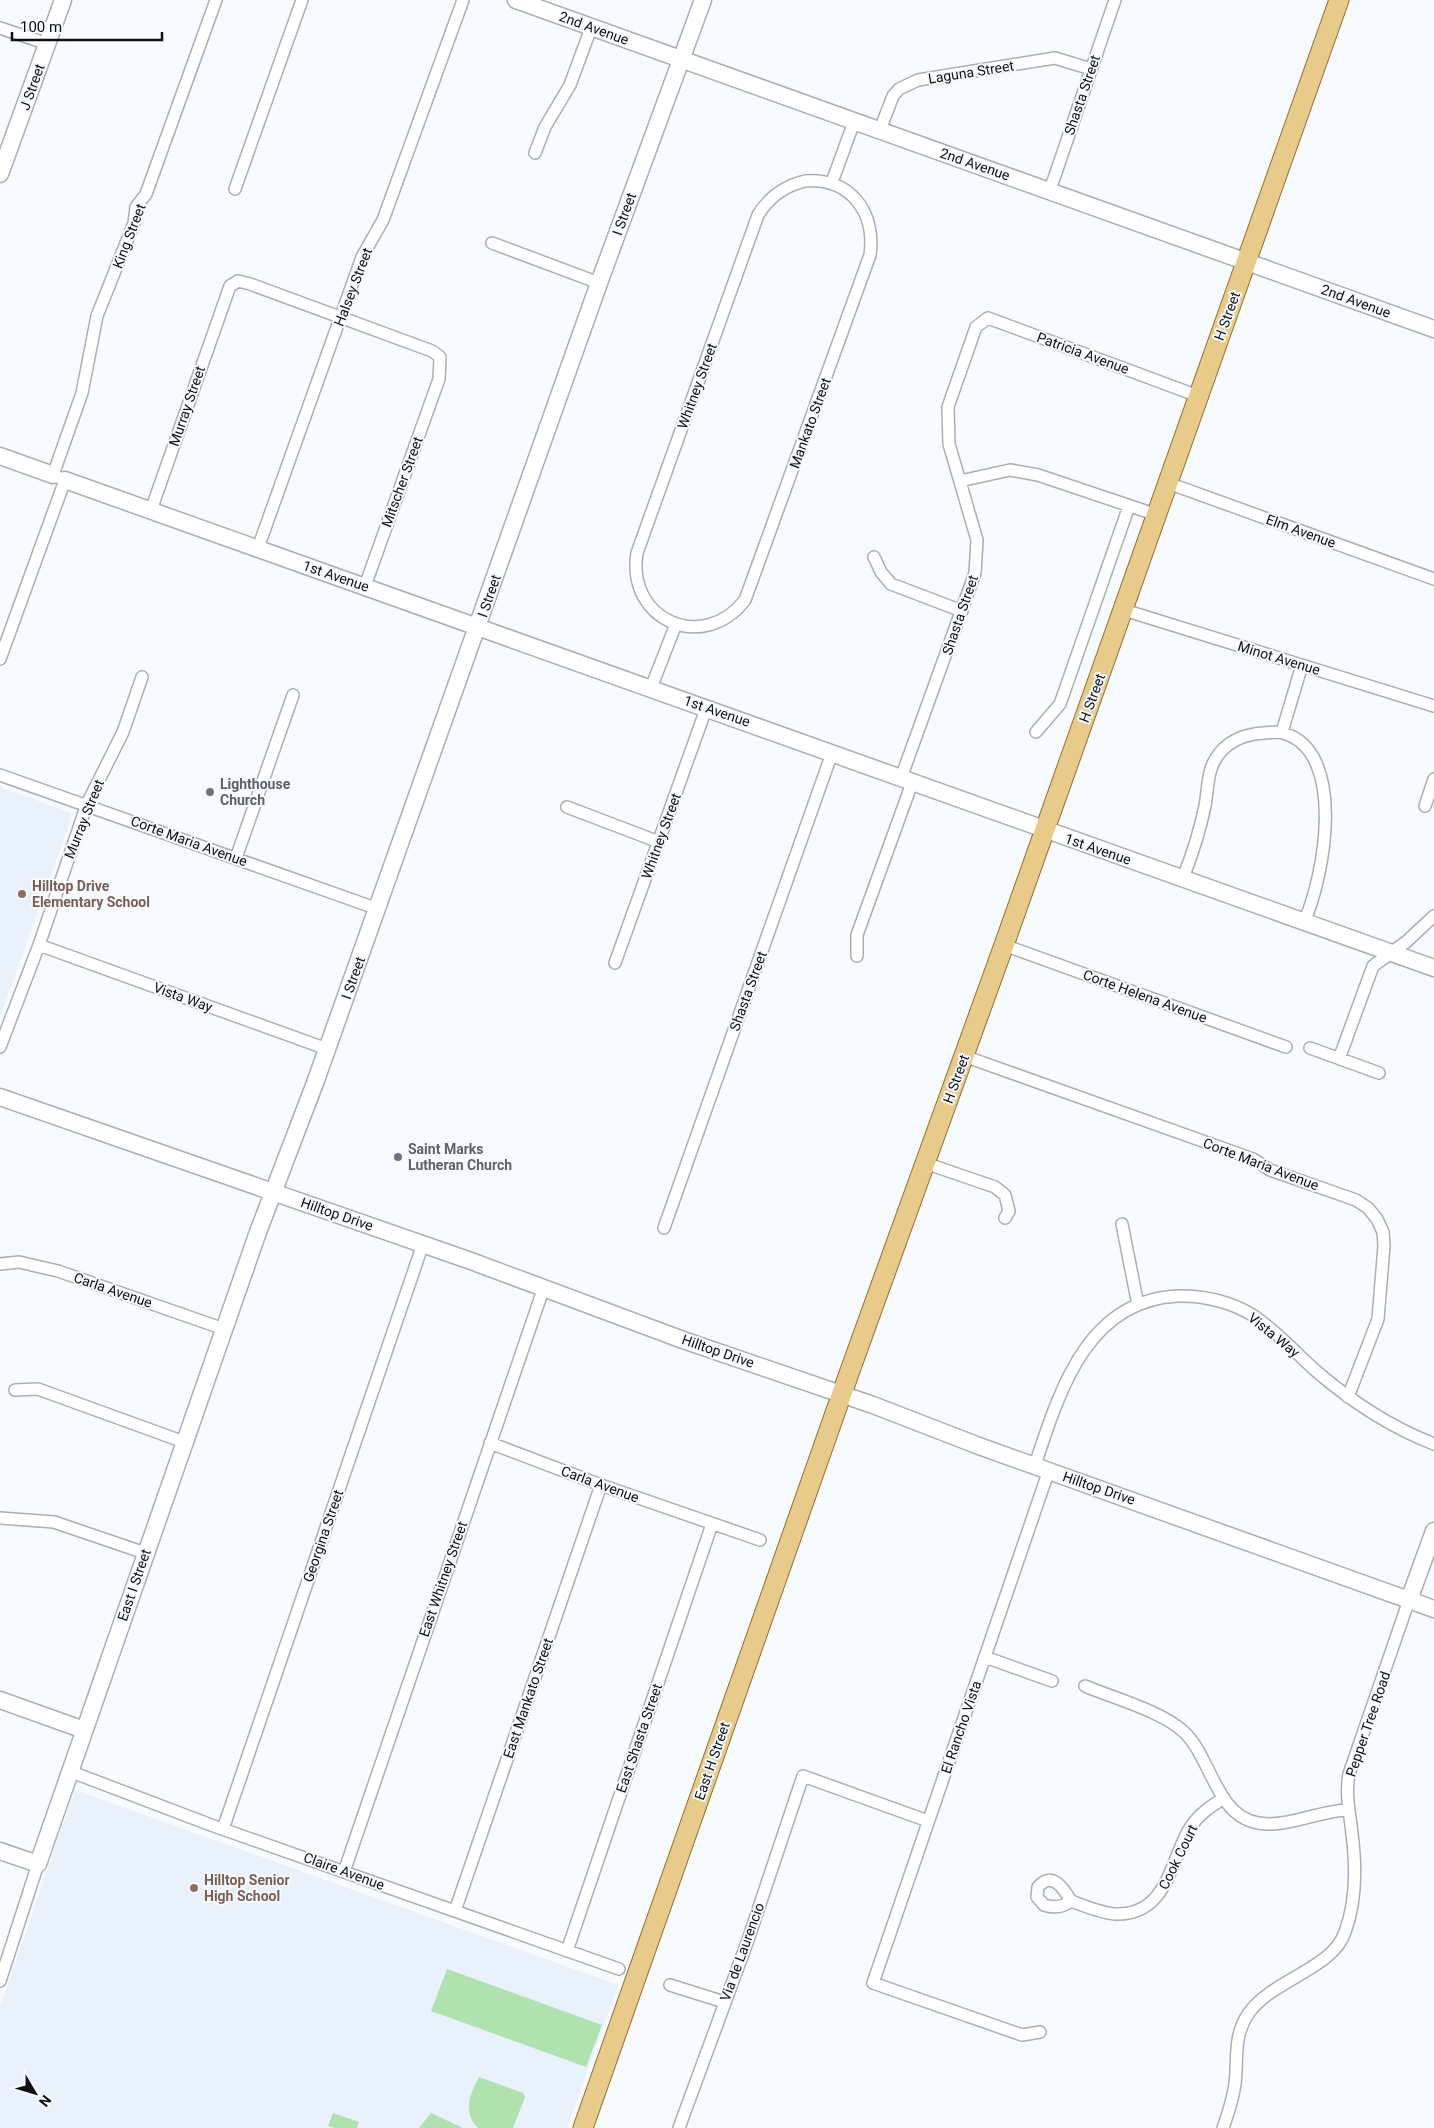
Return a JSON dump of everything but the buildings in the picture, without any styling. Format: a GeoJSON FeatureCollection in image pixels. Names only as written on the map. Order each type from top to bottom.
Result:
{"type":"FeatureCollection","features":[{"type":"Feature","properties":{"kind":"main road","name":"H Street"},"geometry":{"type":"LineString","coordinates":[[842,1395],[1124,610],[1339,0]]}},
{"type":"Feature","properties":{"kind":"main road","name":"East H Street"},"geometry":{"type":"LineString","coordinates":[[583,2128],[842,1395]]}},
{"type":"Feature","properties":{"kind":"street","name":"J Street"},"geometry":{"type":"LineString","coordinates":[[0,174],[63,0]]}},
{"type":"Feature","properties":{"kind":"street","name":"King Street"},"geometry":{"type":"LineString","coordinates":[[0,659],[59,478],[82,393],[97,316],[134,223],[136,207],[146,194],[216,0]]}},
{"type":"Feature","properties":{"kind":"street"},"geometry":{"type":"LineString","coordinates":[[235,189],[302,0]]}},
{"type":"Feature","properties":{"kind":"street","name":"Halsey Street"},"geometry":{"type":"LineString","coordinates":[[258,548],[362,257],[383,220],[463,0]]}},
{"type":"Feature","properties":{"kind":"street","name":"2nd Avenue"},"geometry":{"type":"LineString","coordinates":[[516,0],[879,132],[1050,190],[1434,329]]}},
{"type":"Feature","properties":{"kind":"street","name":"I Street"},"geometry":{"type":"LineString","coordinates":[[273,1192],[378,909],[599,283],[702,0]]}},
{"type":"Feature","properties":{"kind":"street","name":"Shasta Street"},"geometry":{"type":"LineString","coordinates":[[1050,190],[1115,0]]}},
{"type":"Feature","properties":{"kind":"street"},"geometry":{"type":"LineString","coordinates":[[0,28],[48,44]]}},
{"type":"Feature","properties":{"kind":"street"},"geometry":{"type":"LineString","coordinates":[[536,153],[545,127],[570,85],[591,28]]}},
{"type":"Feature","properties":{"kind":"street","name":"Laguna Street"},"geometry":{"type":"LineString","coordinates":[[879,132],[893,96],[899,89],[918,80],[1055,58],[1091,69]]}},
{"type":"Feature","properties":{"kind":"street"},"geometry":{"type":"LineString","coordinates":[[832,182],[854,122]]}},
{"type":"Feature","properties":{"kind":"street","name":"Whitney Street"},"geometry":{"type":"LineString","coordinates":[[676,624],[659,615],[641,592],[636,569],[640,544],[758,215],[774,196],[788,186],[805,181],[832,182]]}},
{"type":"Feature","properties":{"kind":"street","name":"Mankato Street"},"geometry":{"type":"LineString","coordinates":[[676,624],[693,628],[719,623],[734,613],[745,600],[870,255],[870,228],[864,211],[847,191],[832,182]]}},
{"type":"Feature","properties":{"kind":"street"},"geometry":{"type":"LineString","coordinates":[[492,243],[599,283]]}},
{"type":"Feature","properties":{"kind":"street","name":"Murray Street"},"geometry":{"type":"LineString","coordinates":[[150,510],[230,286],[238,281],[341,318]]}},
{"type":"Feature","properties":{"kind":"street","name":"Mitscher Street"},"geometry":{"type":"LineString","coordinates":[[341,318],[432,351],[440,357],[439,379],[365,586]]}},
{"type":"Feature","properties":{"kind":"street","name":"Patricia Avenue"},"geometry":{"type":"LineString","coordinates":[[975,333],[980,322],[988,318],[1198,396]]}},
{"type":"Feature","properties":{"kind":"street","name":"Shasta Street"},"geometry":{"type":"LineString","coordinates":[[857,956],[857,935],[975,573],[976,540],[949,444],[948,407],[975,333]]}},
{"type":"Feature","properties":{"kind":"street","name":"1st Avenue"},"geometry":{"type":"LineString","coordinates":[[0,456],[1434,968]]}},
{"type":"Feature","properties":{"kind":"street"},"geometry":{"type":"LineString","coordinates":[[960,481],[1010,470],[1038,474],[1157,515]]}},
{"type":"Feature","properties":{"kind":"street","name":"Elm Avenue"},"geometry":{"type":"LineString","coordinates":[[1168,482],[1434,579]]}},
{"type":"Feature","properties":{"kind":"street"},"geometry":{"type":"LineString","coordinates":[[1036,732],[1060,704],[1129,506]]}},
{"type":"Feature","properties":{"kind":"street"},"geometry":{"type":"LineString","coordinates":[[874,557],[881,572],[891,584],[962,611]]}},
{"type":"Feature","properties":{"kind":"street","name":"Minot Avenue"},"geometry":{"type":"LineString","coordinates":[[1124,610],[1434,706]]}},
{"type":"Feature","properties":{"kind":"street"},"geometry":{"type":"LineString","coordinates":[[651,688],[676,624]]}},
{"type":"Feature","properties":{"kind":"street"},"geometry":{"type":"LineString","coordinates":[[1282,732],[1302,665]]}},
{"type":"Feature","properties":{"kind":"street","name":"Murray Street"},"geometry":{"type":"LineString","coordinates":[[0,1047],[39,945],[87,804],[123,732],[142,678]]}},
{"type":"Feature","properties":{"kind":"street"},"geometry":{"type":"LineString","coordinates":[[236,858],[293,696]]}},
{"type":"Feature","properties":{"kind":"street","name":"Whitney Street"},"geometry":{"type":"LineString","coordinates":[[616,963],[706,709]]}},
{"type":"Feature","properties":{"kind":"street"},"geometry":{"type":"LineString","coordinates":[[1183,878],[1199,828],[1208,778],[1215,758],[1226,746],[1245,736],[1282,732],[1299,742],[1312,757],[1320,771],[1324,786],[1322,856],[1312,904],[1304,922]]}},
{"type":"Feature","properties":{"kind":"street","name":"Shasta Street"},"geometry":{"type":"LineString","coordinates":[[664,1228],[832,754]]}},
{"type":"Feature","properties":{"kind":"street","name":"Corte Maria Avenue"},"geometry":{"type":"LineString","coordinates":[[0,775],[87,804],[378,909]]}},
{"type":"Feature","properties":{"kind":"street"},"geometry":{"type":"LineString","coordinates":[[1425,806],[1434,779]]}},
{"type":"Feature","properties":{"kind":"street"},"geometry":{"type":"LineString","coordinates":[[566,806],[659,842]]}},
{"type":"Feature","properties":{"kind":"street"},"geometry":{"type":"LineString","coordinates":[[1339,1059],[1373,966],[1406,942],[1434,916]]}},
{"type":"Feature","properties":{"kind":"street","name":"Vista Way"},"geometry":{"type":"LineString","coordinates":[[39,945],[327,1048]]}},
{"type":"Feature","properties":{"kind":"street","name":"Corte Helena Avenue"},"geometry":{"type":"LineString","coordinates":[[1004,945],[1286,1047]]}},
{"type":"Feature","properties":{"kind":"street"},"geometry":{"type":"LineString","coordinates":[[1310,1048],[1379,1073]]}},
{"type":"Feature","properties":{"kind":"street","name":"Corte Maria Avenue"},"geometry":{"type":"LineString","coordinates":[[964,1056],[1253,1159],[1270,1170],[1356,1200],[1368,1208],[1381,1225],[1384,1239],[1378,1319],[1348,1397]]}},
{"type":"Feature","properties":{"kind":"street","name":"Hilltop Drive"},"geometry":{"type":"LineString","coordinates":[[0,1097],[544,1287],[683,1340],[842,1395],[1434,1609]]}},
{"type":"Feature","properties":{"kind":"street"},"geometry":{"type":"LineString","coordinates":[[925,1163],[995,1187],[1005,1195],[1009,1211],[1005,1218]]}},
{"type":"Feature","properties":{"kind":"street","name":"East I Street"},"geometry":{"type":"LineString","coordinates":[[0,1980],[69,1771],[273,1192]]}},
{"type":"Feature","properties":{"kind":"street"},"geometry":{"type":"LineString","coordinates":[[1122,1224],[1138,1305]]}},
{"type":"Feature","properties":{"kind":"street","name":"Georgina Street"},"geometry":{"type":"LineString","coordinates":[[223,1829],[423,1244]]}},
{"type":"Feature","properties":{"kind":"street","name":"Carla Avenue"},"geometry":{"type":"LineString","coordinates":[[0,1264],[18,1262],[39,1265],[224,1329]]}},
{"type":"Feature","properties":{"kind":"street","name":"East Whitney Street"},"geometry":{"type":"LineString","coordinates":[[344,1872],[544,1287]]}},
{"type":"Feature","properties":{"kind":"street","name":"Vista Way"},"geometry":{"type":"LineString","coordinates":[[1042,1468],[1066,1381],[1084,1348],[1106,1324],[1138,1305],[1161,1298],[1192,1296],[1214,1300],[1243,1311],[1264,1324],[1348,1397],[1405,1433],[1434,1444]]}},
{"type":"Feature","properties":{"kind":"street"},"geometry":{"type":"LineString","coordinates":[[15,1390],[38,1389],[184,1442]]}},
{"type":"Feature","properties":{"kind":"street","name":"Carla Avenue"},"geometry":{"type":"LineString","coordinates":[[490,1443],[601,1485],[760,1540]]}},
{"type":"Feature","properties":{"kind":"street","name":"El Rancho Vista"},"geometry":{"type":"LineString","coordinates":[[1040,2032],[1022,2035],[873,1984],[985,1657],[1042,1468]]}},
{"type":"Feature","properties":{"kind":"street","name":"East Mankato Street"},"geometry":{"type":"LineString","coordinates":[[455,1911],[601,1485]]}},
{"type":"Feature","properties":{"kind":"street"},"geometry":{"type":"LineString","coordinates":[[0,1518],[54,1522],[146,1553]]}},
{"type":"Feature","properties":{"kind":"street","name":"East Shasta Street"},"geometry":{"type":"LineString","coordinates":[[567,1951],[712,1524]]}},
{"type":"Feature","properties":{"kind":"street"},"geometry":{"type":"LineString","coordinates":[[1409,1600],[1434,1531]]}},
{"type":"Feature","properties":{"kind":"street","name":"Pepper Tree Road"},"geometry":{"type":"LineString","coordinates":[[1223,2128],[1235,2082],[1237,2040],[1246,2018],[1268,1992],[1332,1952],[1345,1934],[1351,1903],[1355,1859],[1347,1810],[1346,1791],[1349,1774],[1409,1600]]}},
{"type":"Feature","properties":{"kind":"street"},"geometry":{"type":"LineString","coordinates":[[985,1657],[1052,1681]]}},
{"type":"Feature","properties":{"kind":"street"},"geometry":{"type":"LineString","coordinates":[[1084,1686],[1165,1718],[1185,1732],[1200,1752],[1224,1798],[1235,1813],[1259,1823],[1294,1819],[1328,1811],[1347,1810]]}},
{"type":"Feature","properties":{"kind":"street"},"geometry":{"type":"LineString","coordinates":[[0,1700],[84,1730]]}},
{"type":"Feature","properties":{"kind":"street","name":"Claire Avenue"},"geometry":{"type":"LineString","coordinates":[[69,1771],[223,1829],[619,1969]]}},
{"type":"Feature","properties":{"kind":"street","name":"Via de Laurencio"},"geometry":{"type":"LineString","coordinates":[[679,2128],[748,1940],[803,1776],[928,1821]]}},
{"type":"Feature","properties":{"kind":"street","name":"Cook Court"},"geometry":{"type":"LineString","coordinates":[[1071,1902],[1118,1914],[1144,1906],[1165,1886],[1186,1834],[1195,1820],[1203,1812],[1224,1798]]}},
{"type":"Feature","properties":{"kind":"street"},"geometry":{"type":"LineString","coordinates":[[0,1851],[38,1864]]}},
{"type":"Feature","properties":{"kind":"street"},"geometry":{"type":"LineString","coordinates":[[670,1985],[724,2002]]}},
{"type":"Feature","properties":{"kind":"shaded area","name":"Hilltop Drive Elementary School"},"geometry":{"type":"Polygon","coordinates":[[[0,787],[71,813],[69,825],[0,1017],[0,787]]]}},
{"type":"Feature","properties":{"kind":"shaded area","name":"Hilltop Senior High School"},"geometry":{"type":"Polygon","coordinates":[[[75,1790],[618,1985],[567,2128],[0,2128],[0,2007],[75,1790]]]}},
{"type":"Feature","properties":{"kind":"green space"},"geometry":{"type":"Polygon","coordinates":[[[447,1969],[602,2025],[586,2067],[431,2011],[447,1969]]]}},
{"type":"Feature","properties":{"kind":"green space"},"geometry":{"type":"Polygon","coordinates":[[[479,2077],[523,2093],[525,2097],[513,2128],[478,2128],[473,2122],[470,2116],[469,2103],[479,2077]]]}},
{"type":"Feature","properties":{"kind":"green space"},"geometry":{"type":"Polygon","coordinates":[[[333,2113],[359,2122],[357,2128],[335,2128],[328,2126],[333,2113]]]}},
{"type":"Feature","properties":{"kind":"green space"},"geometry":{"type":"Polygon","coordinates":[[[431,2113],[463,2128],[419,2128],[431,2113]]]}},
{"type":"Feature","properties":{"kind":"place","name":"Lighthouse Church"},"geometry":{"type":"Point","coordinates":[210,792]}},
{"type":"Feature","properties":{"kind":"place","name":"Hilltop Drive Elementary School"},"geometry":{"type":"Point","coordinates":[22,894]}},
{"type":"Feature","properties":{"kind":"place","name":"Saint Marks Lutheran Church"},"geometry":{"type":"Point","coordinates":[398,1157]}},
{"type":"Feature","properties":{"kind":"place","name":"Hilltop Senior High School"},"geometry":{"type":"Point","coordinates":[194,1888]}}]}
